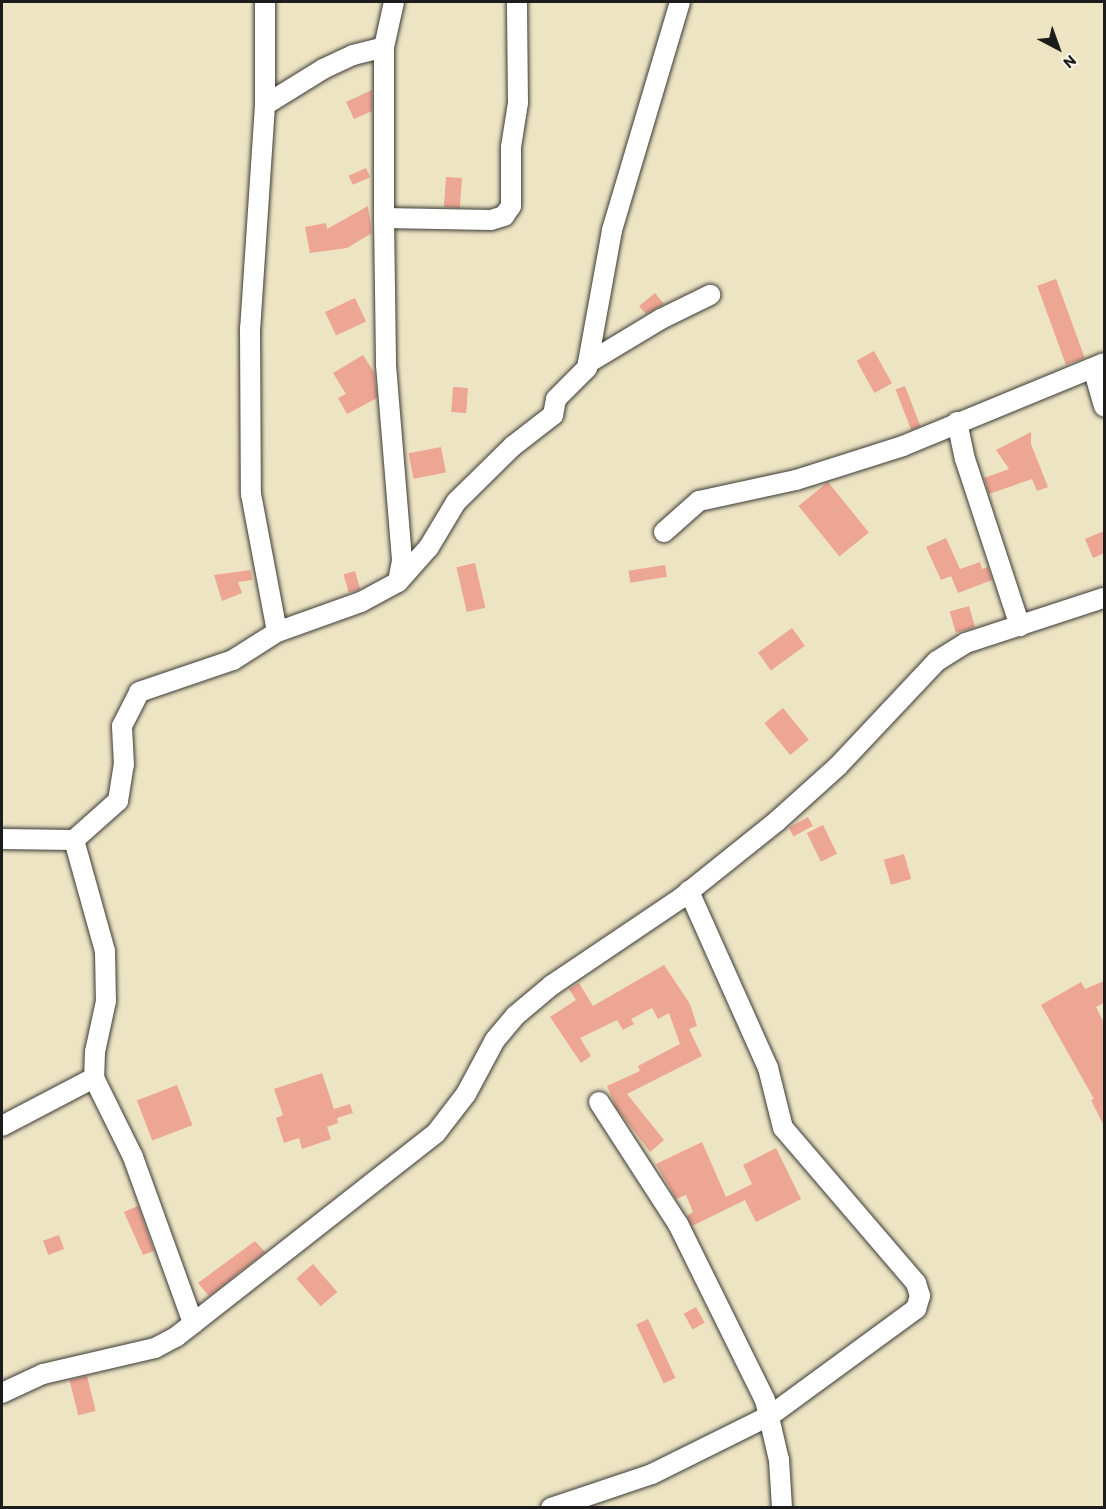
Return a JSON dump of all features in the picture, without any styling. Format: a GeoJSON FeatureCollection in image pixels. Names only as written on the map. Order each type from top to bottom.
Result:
{"type":"FeatureCollection","features":[{"type":"Feature","properties":{"kind":"street"},"geometry":{"type":"LineString","coordinates":[[265,2],[265,105],[250,328],[251,494],[278,632]]}},
{"type":"Feature","properties":{"kind":"street"},"geometry":{"type":"LineString","coordinates":[[394,2],[384,47],[384,218],[386,365],[402,561],[398,582]]}},
{"type":"Feature","properties":{"kind":"street"},"geometry":{"type":"LineString","coordinates":[[384,218],[491,220],[508,211],[518,103],[517,2]]}},
{"type":"Feature","properties":{"kind":"street"},"geometry":{"type":"LineString","coordinates":[[2,839],[74,840],[118,801],[124,765],[122,726],[139,692],[233,660],[278,632],[361,602],[398,582],[429,548],[456,502],[513,446],[553,415],[556,399],[580,378],[588,363],[612,230],[680,2]]}},
{"type":"Feature","properties":{"kind":"street"},"geometry":{"type":"LineString","coordinates":[[265,105],[323,69],[353,55],[384,47]]}},
{"type":"Feature","properties":{"kind":"street"},"geometry":{"type":"LineString","coordinates":[[588,363],[661,319],[710,295]]}},
{"type":"Feature","properties":{"kind":"street"},"geometry":{"type":"LineString","coordinates":[[664,532],[699,501],[796,480],[903,446],[1099,365],[1104,406]]}},
{"type":"Feature","properties":{"kind":"street"},"geometry":{"type":"LineString","coordinates":[[957,422],[965,459],[1020,626]]}},
{"type":"Feature","properties":{"kind":"street"},"geometry":{"type":"LineString","coordinates":[[2,1393],[43,1374],[155,1348],[193,1323],[436,1133],[466,1094],[495,1040],[515,1016],[552,985],[689,891],[818,786],[937,661],[966,643],[1104,598]]}},
{"type":"Feature","properties":{"kind":"street"},"geometry":{"type":"LineString","coordinates":[[74,840],[105,951],[106,1001],[95,1052],[94,1078],[133,1157],[193,1323]]}},
{"type":"Feature","properties":{"kind":"street"},"geometry":{"type":"LineString","coordinates":[[551,1508],[652,1474],[771,1415],[916,1309],[920,1296],[916,1283],[783,1128],[768,1068],[689,891]]}},
{"type":"Feature","properties":{"kind":"street"},"geometry":{"type":"LineString","coordinates":[[2,1126],[94,1078]]}},
{"type":"Feature","properties":{"kind":"street"},"geometry":{"type":"LineString","coordinates":[[599,1102],[678,1224],[771,1415],[782,1508]]}},
{"type":"Feature","properties":{"kind":"building"},"geometry":{"type":"Polygon","coordinates":[[[372,90],[372,111],[354,119],[346,102],[372,90]]]}},
{"type":"Feature","properties":{"kind":"building"},"geometry":{"type":"Polygon","coordinates":[[[366,168],[370,177],[353,185],[349,176],[366,168]]]}},
{"type":"Feature","properties":{"kind":"building"},"geometry":{"type":"Polygon","coordinates":[[[446,177],[462,178],[460,208],[444,207],[446,177]]]}},
{"type":"Feature","properties":{"kind":"building"},"geometry":{"type":"Polygon","coordinates":[[[368,206],[372,233],[347,248],[310,253],[305,227],[326,223],[327,229],[368,206]]]}},
{"type":"Feature","properties":{"kind":"building"},"geometry":{"type":"Polygon","coordinates":[[[1056,279],[1085,358],[1066,365],[1037,286],[1056,279]]]}},
{"type":"Feature","properties":{"kind":"building"},"geometry":{"type":"Polygon","coordinates":[[[655,293],[664,304],[646,314],[639,306],[655,293]]]}},
{"type":"Feature","properties":{"kind":"building"},"geometry":{"type":"Polygon","coordinates":[[[355,298],[366,322],[336,336],[325,312],[355,298]]]}},
{"type":"Feature","properties":{"kind":"building"},"geometry":{"type":"Polygon","coordinates":[[[874,351],[892,383],[874,393],[857,361],[874,351]]]}},
{"type":"Feature","properties":{"kind":"building"},"geometry":{"type":"Polygon","coordinates":[[[363,355],[374,372],[377,398],[347,414],[338,398],[346,394],[333,373],[363,355]]]}},
{"type":"Feature","properties":{"kind":"building"},"geometry":{"type":"Polygon","coordinates":[[[905,386],[920,426],[911,430],[896,390],[905,386]]]}},
{"type":"Feature","properties":{"kind":"building"},"geometry":{"type":"Polygon","coordinates":[[[453,387],[468,388],[466,413],[451,412],[453,387]]]}},
{"type":"Feature","properties":{"kind":"building"},"geometry":{"type":"Polygon","coordinates":[[[1031,432],[1031,444],[1048,487],[1037,491],[1032,479],[989,494],[984,478],[1009,469],[996,450],[1031,432]]]}},
{"type":"Feature","properties":{"kind":"building"},"geometry":{"type":"Polygon","coordinates":[[[441,447],[446,473],[414,479],[409,453],[441,447]]]}},
{"type":"Feature","properties":{"kind":"building"},"geometry":{"type":"Polygon","coordinates":[[[828,482],[869,533],[839,556],[798,506],[828,482]]]}},
{"type":"Feature","properties":{"kind":"building"},"geometry":{"type":"Polygon","coordinates":[[[1104,531],[1104,553],[1093,558],[1085,539],[1104,531]]]}},
{"type":"Feature","properties":{"kind":"building"},"geometry":{"type":"Polygon","coordinates":[[[946,538],[960,569],[980,562],[982,569],[988,567],[992,580],[958,593],[951,576],[941,580],[926,547],[946,538]]]}},
{"type":"Feature","properties":{"kind":"building"},"geometry":{"type":"Polygon","coordinates":[[[475,563],[485,608],[467,612],[456,567],[475,563]]]}},
{"type":"Feature","properties":{"kind":"building"},"geometry":{"type":"Polygon","coordinates":[[[665,565],[667,577],[630,583],[628,571],[665,565]]]}},
{"type":"Feature","properties":{"kind":"building"},"geometry":{"type":"Polygon","coordinates":[[[251,570],[252,580],[238,582],[242,593],[222,601],[214,575],[251,570]]]}},
{"type":"Feature","properties":{"kind":"building"},"geometry":{"type":"Polygon","coordinates":[[[355,571],[360,589],[349,593],[343,574],[355,571]]]}},
{"type":"Feature","properties":{"kind":"building"},"geometry":{"type":"Polygon","coordinates":[[[969,606],[975,627],[956,633],[950,612],[969,606]]]}},
{"type":"Feature","properties":{"kind":"building"},"geometry":{"type":"Polygon","coordinates":[[[792,628],[805,646],[771,670],[758,653],[792,628]]]}},
{"type":"Feature","properties":{"kind":"building"},"geometry":{"type":"Polygon","coordinates":[[[783,708],[809,740],[790,755],[764,723],[783,708]]]}},
{"type":"Feature","properties":{"kind":"building"},"geometry":{"type":"Polygon","coordinates":[[[808,817],[813,826],[794,836],[789,828],[808,817]]]}},
{"type":"Feature","properties":{"kind":"building"},"geometry":{"type":"Polygon","coordinates":[[[823,825],[837,854],[821,862],[807,833],[823,825]]]}},
{"type":"Feature","properties":{"kind":"building"},"geometry":{"type":"Polygon","coordinates":[[[904,854],[911,879],[891,885],[884,860],[904,854]]]}},
{"type":"Feature","properties":{"kind":"building"},"geometry":{"type":"Polygon","coordinates":[[[664,965],[690,1004],[697,1026],[689,1029],[702,1056],[627,1094],[664,1140],[650,1152],[616,1107],[607,1086],[640,1071],[638,1066],[680,1044],[669,1013],[658,1019],[652,1008],[631,1019],[634,1024],[623,1030],[617,1020],[580,1038],[591,1056],[581,1063],[550,1017],[576,1000],[569,989],[579,983],[593,1006],[664,965]]]}},
{"type":"Feature","properties":{"kind":"building"},"geometry":{"type":"Polygon","coordinates":[[[1104,981],[1104,1003],[1096,1007],[1104,1023],[1104,1126],[1091,1100],[1094,1099],[1041,1005],[1081,982],[1085,989],[1104,981]]]}},
{"type":"Feature","properties":{"kind":"building"},"geometry":{"type":"Polygon","coordinates":[[[322,1073],[334,1109],[350,1104],[353,1113],[337,1118],[338,1123],[327,1127],[331,1139],[302,1149],[299,1138],[284,1143],[276,1118],[283,1115],[274,1089],[322,1073]]]}},
{"type":"Feature","properties":{"kind":"building"},"geometry":{"type":"Polygon","coordinates":[[[177,1085],[192,1125],[152,1141],[137,1100],[177,1085]]]}},
{"type":"Feature","properties":{"kind":"building"},"geometry":{"type":"Polygon","coordinates":[[[702,1142],[726,1197],[752,1184],[743,1165],[776,1148],[801,1199],[756,1222],[745,1200],[692,1226],[687,1216],[693,1212],[686,1195],[676,1199],[656,1164],[702,1142]]]}},
{"type":"Feature","properties":{"kind":"building"},"geometry":{"type":"Polygon","coordinates":[[[138,1206],[154,1251],[143,1255],[124,1212],[138,1206]]]}},
{"type":"Feature","properties":{"kind":"building"},"geometry":{"type":"Polygon","coordinates":[[[59,1235],[64,1249],[48,1255],[43,1241],[59,1235]]]}},
{"type":"Feature","properties":{"kind":"building"},"geometry":{"type":"Polygon","coordinates":[[[255,1241],[265,1252],[209,1296],[198,1283],[255,1241]]]}},
{"type":"Feature","properties":{"kind":"building"},"geometry":{"type":"Polygon","coordinates":[[[313,1264],[337,1292],[321,1306],[296,1278],[313,1264]]]}},
{"type":"Feature","properties":{"kind":"building"},"geometry":{"type":"Polygon","coordinates":[[[696,1307],[705,1323],[692,1330],[684,1314],[696,1307]]]}},
{"type":"Feature","properties":{"kind":"building"},"geometry":{"type":"Polygon","coordinates":[[[648,1319],[675,1378],[664,1383],[636,1324],[648,1319]]]}},
{"type":"Feature","properties":{"kind":"building"},"geometry":{"type":"Polygon","coordinates":[[[87,1376],[96,1411],[78,1415],[70,1380],[87,1376]]]}}]}
